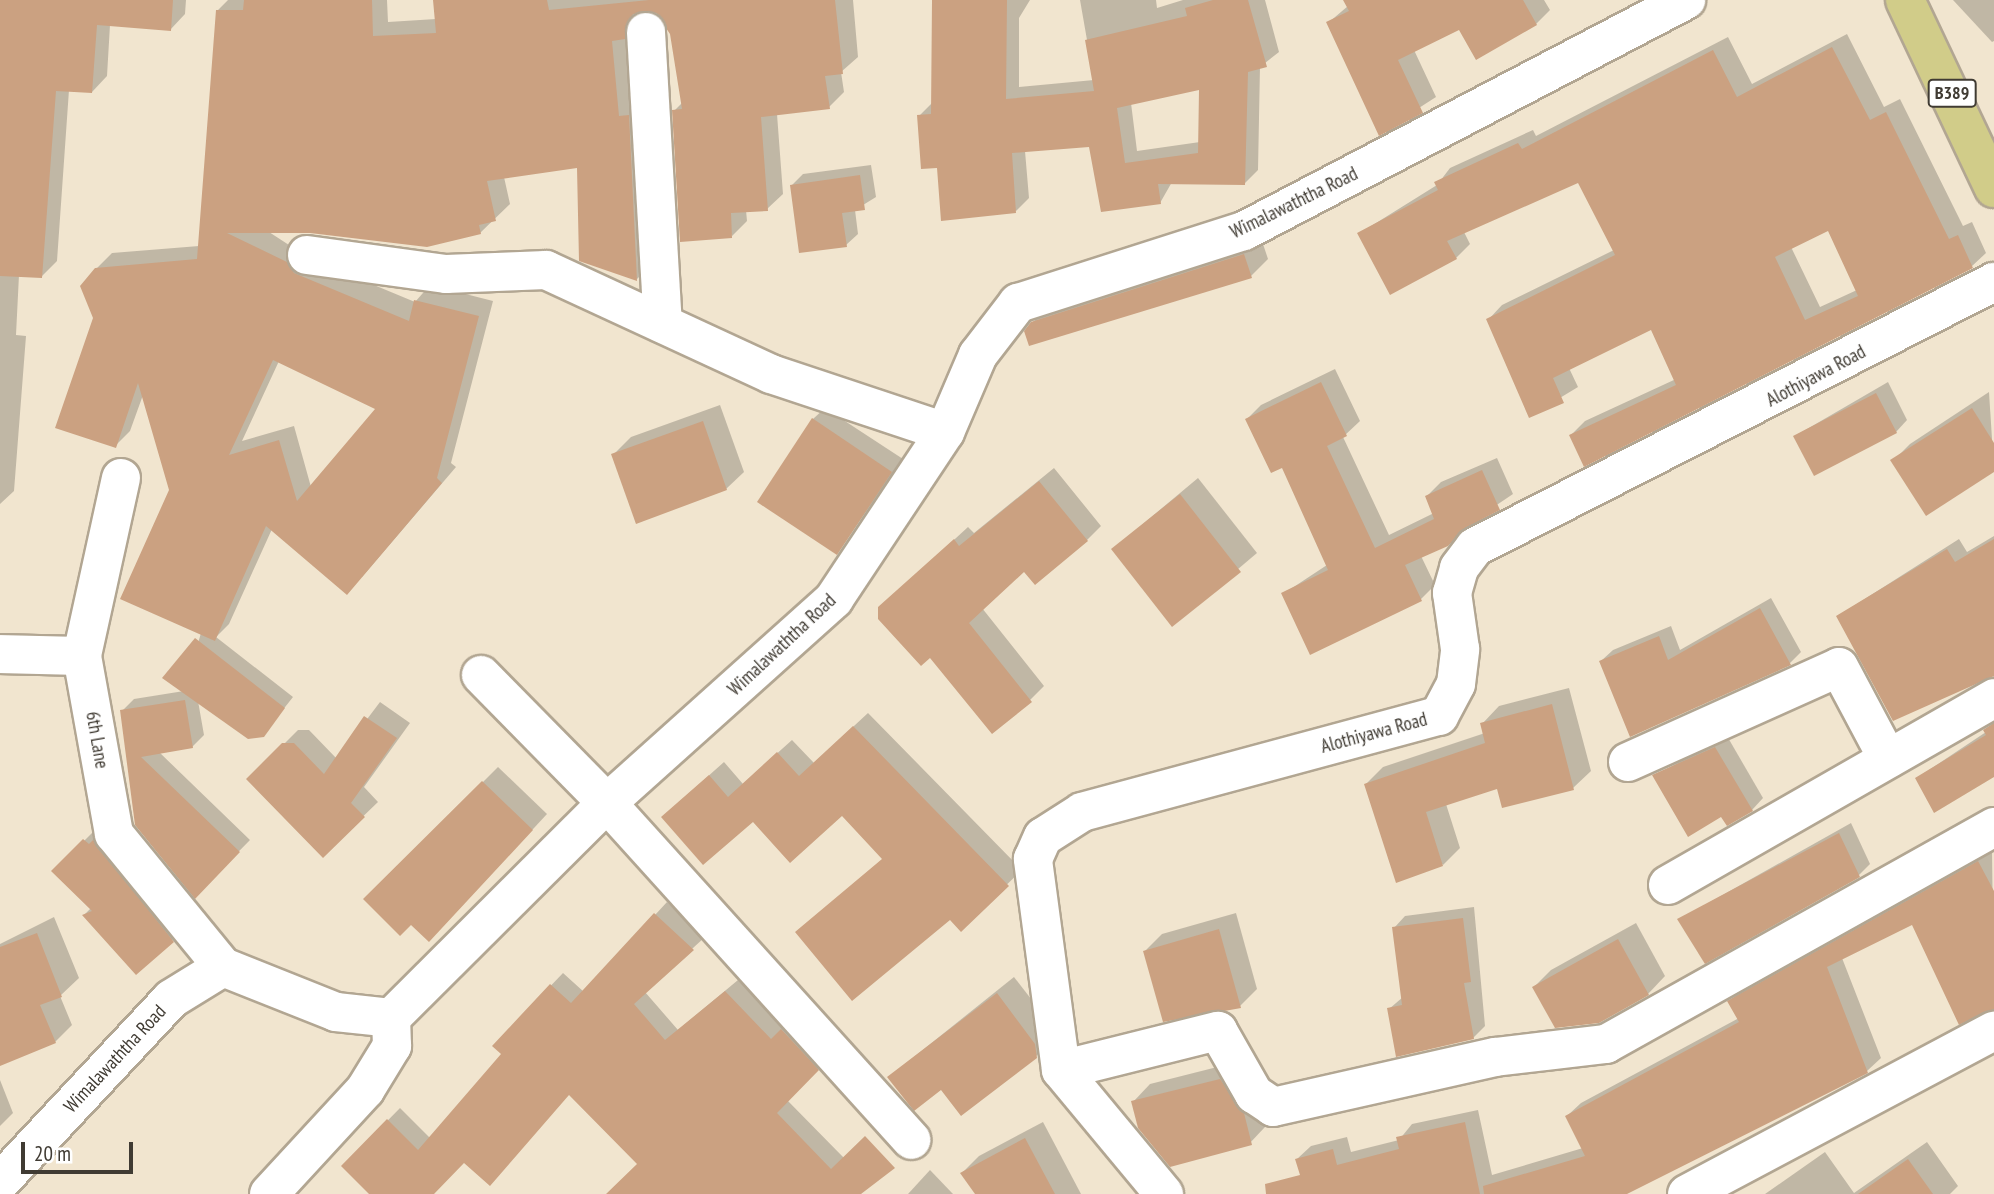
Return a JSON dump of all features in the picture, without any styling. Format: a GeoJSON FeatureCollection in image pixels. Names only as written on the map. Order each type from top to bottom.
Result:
{"type":"FeatureCollection","features":[{"type":"Feature","properties":{"kind":"main road","name":"B389"},"geometry":{"type":"LineString","coordinates":[[1905,0],[1994,188]]}},
{"type":"Feature","properties":{"kind":"street","name":"Wimalawaththa Road"},"geometry":{"type":"LineString","coordinates":[[391,1018],[607,803],[834,599],[945,432],[978,355],[1018,303],[1244,231],[1686,0]]}},
{"type":"Feature","properties":{"kind":"street"},"geometry":{"type":"LineString","coordinates":[[646,32],[663,324]]}},
{"type":"Feature","properties":{"kind":"street"},"geometry":{"type":"LineString","coordinates":[[307,255],[446,274],[546,270],[771,374],[945,432]]}},
{"type":"Feature","properties":{"kind":"street","name":"Alothiyawa Road"},"geometry":{"type":"LineString","coordinates":[[1061,1070],[1033,859],[1043,837],[1082,812],[1439,716],[1453,693],[1458,661],[1452,593],[1459,568],[1475,547],[1994,282]]}},
{"type":"Feature","properties":{"kind":"street","name":"6th Lane"},"geometry":{"type":"LineString","coordinates":[[121,478],[82,656],[114,834],[223,967]]}},
{"type":"Feature","properties":{"kind":"street"},"geometry":{"type":"LineString","coordinates":[[0,654],[82,656]]}},
{"type":"Feature","properties":{"kind":"street"},"geometry":{"type":"LineString","coordinates":[[1628,762],[1839,667],[1888,759]]}},
{"type":"Feature","properties":{"kind":"street"},"geometry":{"type":"LineString","coordinates":[[481,675],[607,803],[911,1140]]}},
{"type":"Feature","properties":{"kind":"street"},"geometry":{"type":"LineString","coordinates":[[1668,885],[1994,698]]}},
{"type":"Feature","properties":{"kind":"street"},"geometry":{"type":"LineString","coordinates":[[1164,1194],[1061,1070],[1218,1031],[1254,1094],[1273,1107],[1495,1057],[1605,1044],[1994,827]]}},
{"type":"Feature","properties":{"kind":"street","name":"Wimalawaththa Road"},"geometry":{"type":"LineString","coordinates":[[0,1182],[171,999],[223,967]]}},
{"type":"Feature","properties":{"kind":"street"},"geometry":{"type":"LineString","coordinates":[[223,967],[336,1012],[391,1018],[392,1046],[365,1090],[270,1194]]}},
{"type":"Feature","properties":{"kind":"street"},"geometry":{"type":"LineString","coordinates":[[1687,1194],[1994,1031]]}},
{"type":"Feature","properties":{"kind":"building"},"geometry":{"type":"Polygon","coordinates":[[[0,0],[173,0],[171,31],[97,25],[92,93],[56,91],[42,278],[0,276],[0,0]]]}},
{"type":"Feature","properties":{"kind":"building"},"geometry":{"type":"Polygon","coordinates":[[[244,0],[372,0],[373,36],[436,33],[433,0],[547,0],[549,10],[649,0],[835,0],[843,74],[825,76],[830,109],[761,117],[768,211],[731,213],[732,238],[680,242],[672,110],[682,109],[670,34],[656,13],[633,14],[625,39],[612,41],[619,116],[629,115],[637,281],[579,261],[577,168],[487,181],[496,221],[479,225],[481,234],[427,247],[310,233],[227,233],[287,262],[294,273],[409,321],[414,300],[479,316],[437,478],[442,483],[347,595],[266,526],[215,641],[120,599],[169,490],[138,383],[116,448],[55,428],[93,318],[80,286],[95,268],[197,259],[216,10],[243,10],[244,0]],[[273,360],[229,455],[279,440],[297,501],[375,409],[273,360]]]}},
{"type":"Feature","properties":{"kind":"building"},"geometry":{"type":"Polygon","coordinates":[[[932,0],[1007,0],[1006,99],[1094,91],[1085,40],[1187,16],[1185,8],[1213,0],[1248,0],[1267,67],[1248,72],[1245,185],[1158,184],[1161,204],[1101,212],[1089,147],[1012,153],[1016,213],[941,221],[937,168],[921,169],[917,115],[931,114],[932,0]],[[1199,90],[1117,108],[1125,163],[1198,153],[1199,90]]]}},
{"type":"Feature","properties":{"kind":"building"},"geometry":{"type":"Polygon","coordinates":[[[1343,0],[1523,0],[1537,25],[1476,60],[1459,30],[1398,60],[1423,113],[1379,136],[1326,22],[1349,11],[1343,0]]]}},
{"type":"Feature","properties":{"kind":"building"},"geometry":{"type":"Polygon","coordinates":[[[1832,47],[1870,120],[1886,112],[1949,239],[1958,235],[1973,268],[1584,467],[1569,435],[1676,385],[1651,330],[1553,378],[1564,403],[1529,418],[1486,319],[1615,255],[1578,183],[1447,241],[1457,259],[1390,295],[1357,233],[1438,190],[1434,182],[1518,143],[1522,149],[1713,50],[1737,97],[1832,47]],[[1828,231],[1775,257],[1805,320],[1858,296],[1828,231]]]}},
{"type":"Feature","properties":{"kind":"building"},"geometry":{"type":"Polygon","coordinates":[[[860,175],[865,210],[842,213],[847,247],[799,253],[790,185],[860,175]]]}},
{"type":"Feature","properties":{"kind":"building"},"geometry":{"type":"Polygon","coordinates":[[[1244,254],[1252,278],[1029,346],[1024,331],[1031,322],[1244,254]]]}},
{"type":"Feature","properties":{"kind":"building"},"geometry":{"type":"Polygon","coordinates":[[[1321,382],[1347,436],[1327,446],[1375,548],[1434,519],[1425,496],[1482,470],[1500,510],[1465,528],[1448,546],[1405,565],[1422,601],[1310,655],[1281,593],[1328,570],[1282,468],[1271,473],[1245,419],[1321,382]]]}},
{"type":"Feature","properties":{"kind":"building"},"geometry":{"type":"Polygon","coordinates":[[[1876,393],[1897,433],[1814,476],[1793,436],[1876,393]]]}},
{"type":"Feature","properties":{"kind":"building"},"geometry":{"type":"Polygon","coordinates":[[[1972,408],[1994,443],[1994,472],[1926,516],[1890,460],[1972,408]]]}},
{"type":"Feature","properties":{"kind":"building"},"geometry":{"type":"Polygon","coordinates":[[[812,418],[892,472],[837,555],[757,502],[812,418]]]}},
{"type":"Feature","properties":{"kind":"building"},"geometry":{"type":"Polygon","coordinates":[[[703,421],[727,490],[636,524],[611,454],[703,421]]]}},
{"type":"Feature","properties":{"kind":"building"},"geometry":{"type":"Polygon","coordinates":[[[1039,481],[1088,541],[1035,585],[1024,572],[969,623],[1032,702],[992,734],[930,658],[921,666],[878,619],[878,607],[954,539],[959,546],[1039,481]]]}},
{"type":"Feature","properties":{"kind":"building"},"geometry":{"type":"Polygon","coordinates":[[[1180,494],[1241,572],[1172,627],[1111,549],[1180,494]]]}},
{"type":"Feature","properties":{"kind":"building"},"geometry":{"type":"Polygon","coordinates":[[[1994,539],[1994,676],[1893,721],[1836,616],[1947,549],[1955,562],[1994,539]]]}},
{"type":"Feature","properties":{"kind":"building"},"geometry":{"type":"Polygon","coordinates":[[[1760,608],[1791,665],[1630,737],[1599,661],[1659,636],[1668,660],[1760,608]]]}},
{"type":"Feature","properties":{"kind":"building"},"geometry":{"type":"Polygon","coordinates":[[[195,638],[285,708],[264,737],[248,739],[162,678],[195,638]]]}},
{"type":"Feature","properties":{"kind":"building"},"geometry":{"type":"Polygon","coordinates":[[[185,700],[193,748],[141,757],[240,852],[195,899],[135,825],[120,710],[185,700]]]}},
{"type":"Feature","properties":{"kind":"building"},"geometry":{"type":"Polygon","coordinates":[[[1552,704],[1574,790],[1502,808],[1497,789],[1426,812],[1443,866],[1396,883],[1364,784],[1485,743],[1480,723],[1552,704]]]}},
{"type":"Feature","properties":{"kind":"building"},"geometry":{"type":"Polygon","coordinates":[[[364,716],[397,738],[351,803],[365,817],[323,858],[246,779],[282,743],[294,743],[324,774],[364,716]]]}},
{"type":"Feature","properties":{"kind":"building"},"geometry":{"type":"Polygon","coordinates":[[[1994,723],[1994,777],[1934,813],[1915,778],[1986,735],[1983,730],[1994,723]]]}},
{"type":"Feature","properties":{"kind":"building"},"geometry":{"type":"Polygon","coordinates":[[[853,726],[1009,886],[961,932],[950,920],[852,1001],[795,932],[882,859],[842,816],[790,863],[753,822],[703,865],[661,817],[709,775],[728,797],[777,752],[799,776],[853,726]]]}},
{"type":"Feature","properties":{"kind":"building"},"geometry":{"type":"Polygon","coordinates":[[[1715,747],[1753,811],[1727,826],[1721,817],[1688,837],[1652,775],[1715,747]]]}},
{"type":"Feature","properties":{"kind":"building"},"geometry":{"type":"Polygon","coordinates":[[[482,781],[533,830],[429,942],[411,925],[400,936],[363,899],[482,781]]]}},
{"type":"Feature","properties":{"kind":"building"},"geometry":{"type":"Polygon","coordinates":[[[1839,833],[1860,877],[1705,964],[1677,919],[1839,833]]]}},
{"type":"Feature","properties":{"kind":"building"},"geometry":{"type":"Polygon","coordinates":[[[83,839],[89,844],[93,840],[174,942],[136,975],[82,915],[92,911],[51,871],[83,839]]]}},
{"type":"Feature","properties":{"kind":"building"},"geometry":{"type":"Polygon","coordinates":[[[1978,861],[1994,891],[1994,1009],[1959,1025],[1912,925],[1827,967],[1868,1073],[1627,1194],[1484,1194],[1483,1186],[1585,1156],[1565,1116],[1739,1022],[1727,1001],[1978,861]]]}},
{"type":"Feature","properties":{"kind":"building"},"geometry":{"type":"Polygon","coordinates":[[[654,913],[694,950],[634,1004],[665,1040],[725,991],[771,1039],[781,1029],[819,1070],[777,1113],[831,1169],[865,1136],[895,1168],[861,1194],[606,1194],[637,1164],[569,1095],[490,1186],[464,1163],[434,1194],[369,1194],[341,1166],[387,1119],[418,1150],[501,1054],[492,1046],[550,984],[571,1003],[654,913]]]}},
{"type":"Feature","properties":{"kind":"building"},"geometry":{"type":"Polygon","coordinates":[[[1463,918],[1471,982],[1464,983],[1474,1039],[1396,1057],[1387,1008],[1402,1005],[1392,927],[1463,918]]]}},
{"type":"Feature","properties":{"kind":"building"},"geometry":{"type":"Polygon","coordinates":[[[1219,929],[1241,1008],[1163,1022],[1143,951],[1219,929]]]}},
{"type":"Feature","properties":{"kind":"building"},"geometry":{"type":"Polygon","coordinates":[[[37,933],[62,997],[40,1005],[56,1043],[0,1066],[0,947],[37,933]]]}},
{"type":"Feature","properties":{"kind":"building"},"geometry":{"type":"Polygon","coordinates":[[[1618,939],[1649,995],[1599,1023],[1555,1028],[1532,987],[1618,939]]]}},
{"type":"Feature","properties":{"kind":"building"},"geometry":{"type":"Polygon","coordinates":[[[997,993],[1035,1044],[1037,1058],[961,1116],[941,1090],[914,1111],[887,1077],[997,993]]]}},
{"type":"Feature","properties":{"kind":"building"},"geometry":{"type":"Polygon","coordinates":[[[1220,1079],[1244,1113],[1252,1145],[1170,1167],[1138,1128],[1131,1101],[1220,1079]]]}},
{"type":"Feature","properties":{"kind":"building"},"geometry":{"type":"Polygon","coordinates":[[[1465,1122],[1480,1194],[1266,1194],[1265,1184],[1300,1175],[1295,1159],[1333,1149],[1337,1165],[1399,1149],[1396,1137],[1465,1122]]]}},
{"type":"Feature","properties":{"kind":"building"},"geometry":{"type":"Polygon","coordinates":[[[1025,1138],[1055,1194],[975,1194],[960,1173],[1025,1138]]]}},
{"type":"Feature","properties":{"kind":"building"},"geometry":{"type":"Polygon","coordinates":[[[1908,1159],[1933,1194],[1858,1194],[1908,1159]]]}}]}
